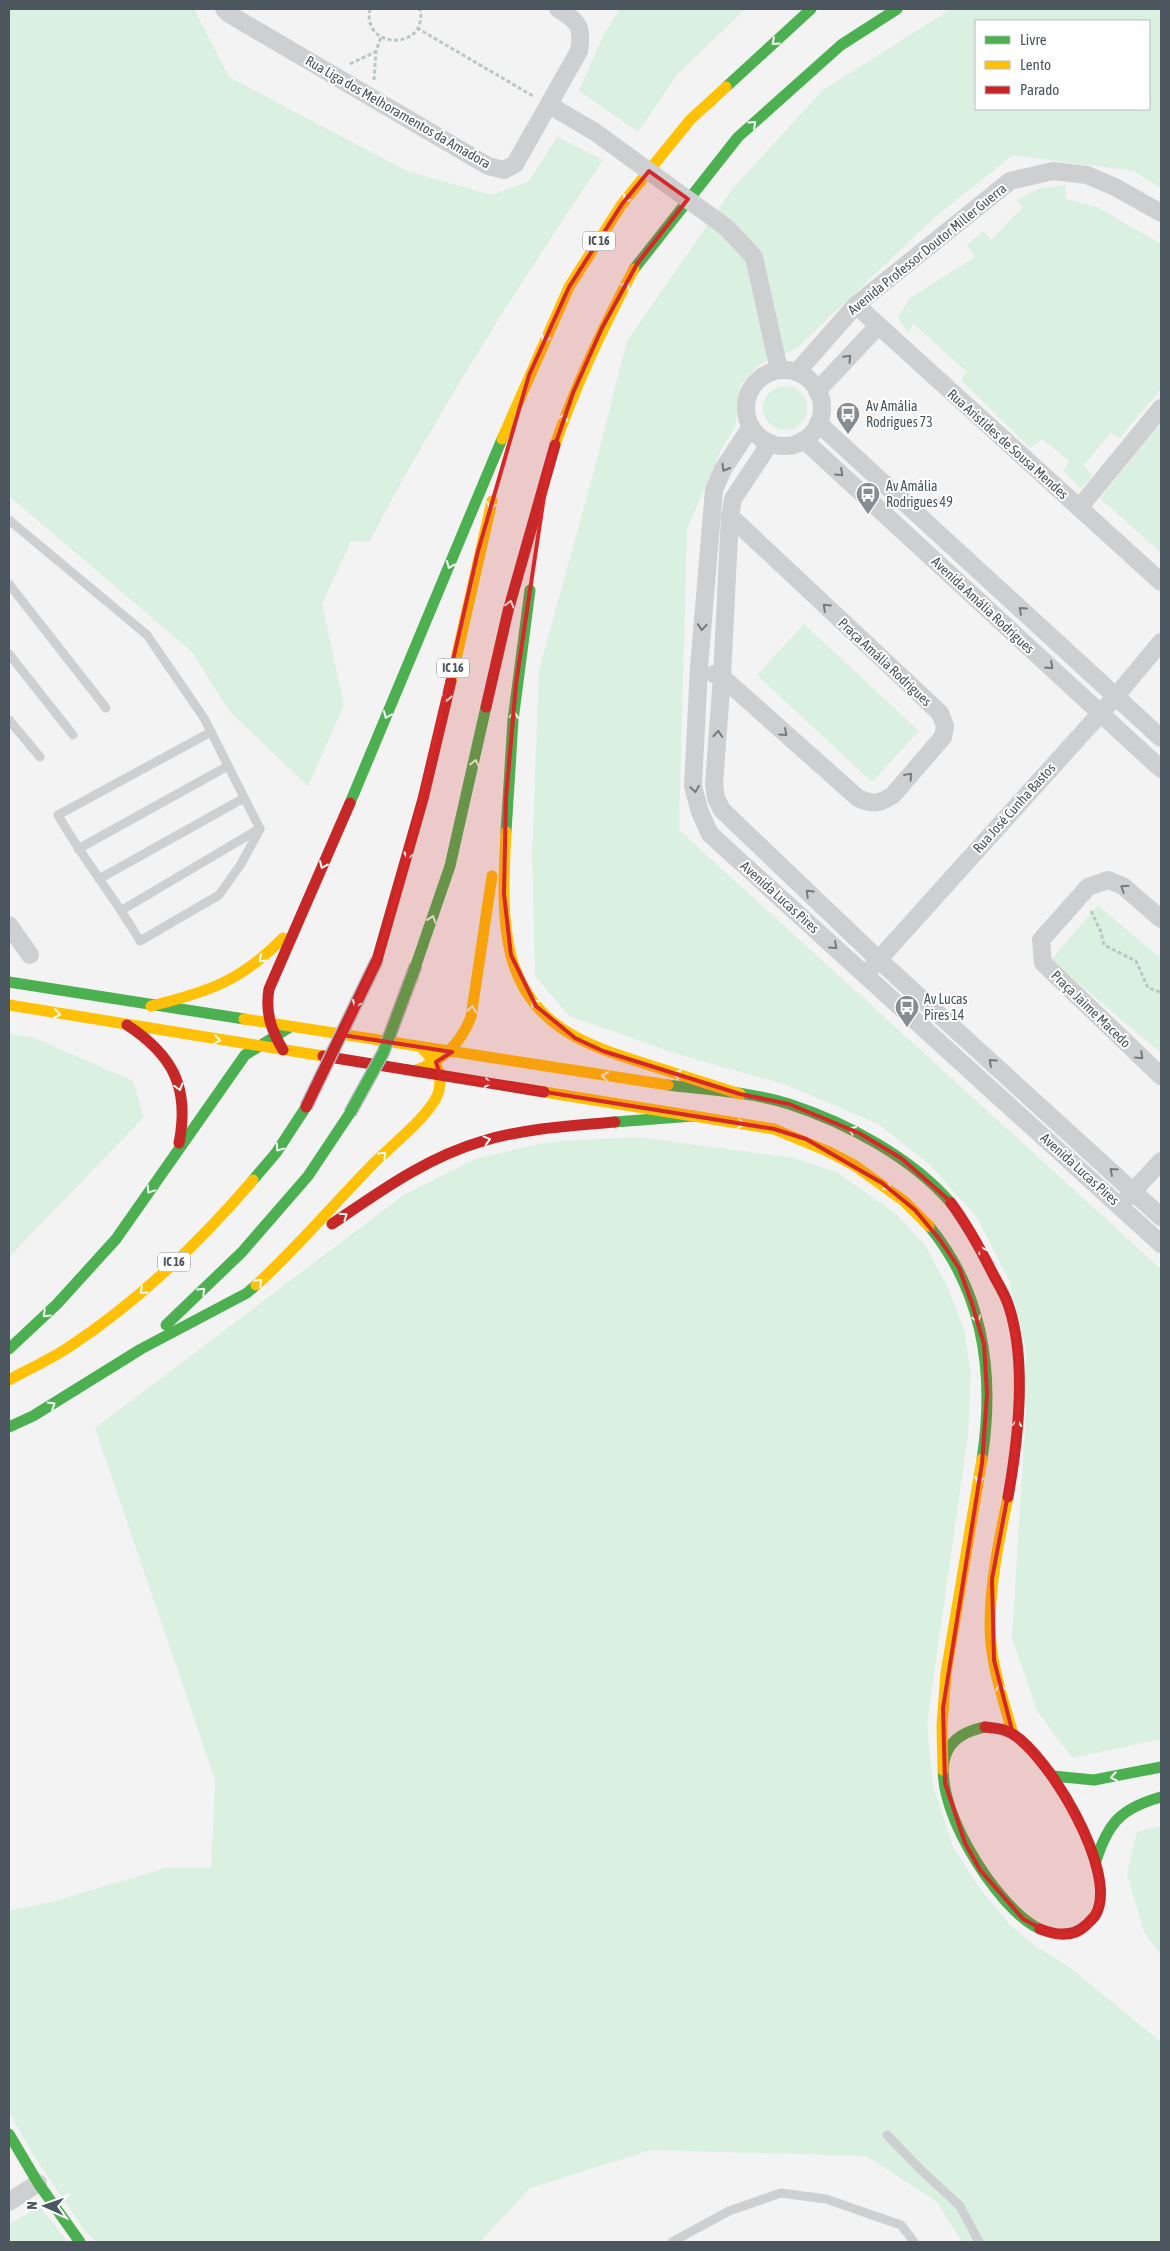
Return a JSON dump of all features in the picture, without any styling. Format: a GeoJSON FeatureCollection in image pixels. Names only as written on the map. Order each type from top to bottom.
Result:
{"type":"FeatureCollection","features":[{"type":"Feature","properties":{"kind":"main road","name":"IC 16"},"geometry":{"type":"LineString","coordinates":[[9,1380],[68,1348],[123,1309],[207,1233],[276,1153],[306,1107],[377,960],[409,852],[436,746],[478,551],[529,375],[569,287],[622,204],[690,120],[811,9]]}},
{"type":"Feature","properties":{"kind":"main road"},"geometry":{"type":"LineString","coordinates":[[141,1349],[242,1252],[308,1176],[350,1113],[384,1054],[450,866],[508,611],[548,464],[573,393],[602,328],[637,264],[738,137],[841,45],[897,9]]}},
{"type":"Feature","properties":{"kind":"main road"},"geometry":{"type":"LineString","coordinates":[[283,1050],[269,1024],[266,1009],[269,988],[342,822],[529,375]]}},
{"type":"Feature","properties":{"kind":"main road"},"geometry":{"type":"LineString","coordinates":[[534,562],[548,464]]}},
{"type":"Feature","properties":{"kind":"main road"},"geometry":{"type":"LineString","coordinates":[[531,582],[516,684],[506,798],[504,894],[507,931],[516,971],[536,1006],[575,1038],[603,1051],[740,1094]]}},
{"type":"Feature","properties":{"kind":"main road"},"geometry":{"type":"LineString","coordinates":[[414,1071],[436,1062],[451,1052],[462,1040],[471,1017],[492,873],[506,798]]}},
{"type":"Feature","properties":{"kind":"main road"},"geometry":{"type":"LineString","coordinates":[[151,1006],[198,995],[234,980],[253,968],[288,933],[304,908]]}},
{"type":"Feature","properties":{"kind":"main road"},"geometry":{"type":"LineString","coordinates":[[9,982],[628,1080],[740,1094],[790,1104],[859,1133],[900,1158],[950,1201],[970,1228],[1008,1306],[1017,1346],[1019,1402],[1013,1468],[992,1579],[990,1628],[996,1669],[1013,1734],[1053,1776],[1083,1830],[1096,1861],[1102,1897],[1100,1910],[1090,1925],[1074,1934],[1063,1937],[1046,1934],[1035,1929],[996,1892],[980,1870],[965,1843],[952,1810],[943,1770],[943,1708],[964,1561],[982,1464],[987,1394],[984,1344],[959,1268],[940,1240],[915,1210],[882,1183],[851,1162],[806,1139],[774,1129],[9,1005]]}},
{"type":"Feature","properties":{"kind":"main road"},"geometry":{"type":"LineString","coordinates":[[127,1025],[154,1044],[174,1070],[183,1101],[184,1117],[177,1149]]}},
{"type":"Feature","properties":{"kind":"main road"},"geometry":{"type":"LineString","coordinates":[[9,1349],[57,1304],[116,1239],[244,1055],[290,1027]]}},
{"type":"Feature","properties":{"kind":"main road"},"geometry":{"type":"LineString","coordinates":[[9,1427],[33,1416],[141,1349],[247,1293],[290,1254],[370,1167],[432,1106],[439,1091],[440,1075],[436,1062],[421,1047]]}},
{"type":"Feature","properties":{"kind":"main road"},"geometry":{"type":"LineString","coordinates":[[290,1254],[386,1187],[432,1162],[482,1141],[535,1129],[692,1116]]}},
{"type":"Feature","properties":{"kind":"main road"},"geometry":{"type":"LineString","coordinates":[[943,1770],[944,1757],[958,1736],[985,1727],[1013,1734]]}},
{"type":"Feature","properties":{"kind":"main road"},"geometry":{"type":"LineString","coordinates":[[1053,1776],[1082,1782],[1161,1768]]}},
{"type":"Feature","properties":{"kind":"main road"},"geometry":{"type":"LineString","coordinates":[[1096,1861],[1101,1839],[1118,1817],[1136,1806],[1161,1797]]}},
{"type":"Feature","properties":{"kind":"main road"},"geometry":{"type":"LineString","coordinates":[[9,2134],[38,2183],[80,2242]]}},
{"type":"Feature","properties":{"kind":"street","name":"Rua Liga dos Melhoramentos da Amadora"},"geometry":{"type":"LineString","coordinates":[[224,9],[229,14],[488,166],[504,170],[515,164],[579,51],[582,34],[575,19],[558,9]]}},
{"type":"Feature","properties":{"kind":"street"},"geometry":{"type":"LineString","coordinates":[[549,105],[595,132],[727,228],[754,257],[779,370]]}},
{"type":"Feature","properties":{"kind":"street","name":"Avenida Professor Doutor Miller Guerra"},"geometry":{"type":"LineString","coordinates":[[797,372],[856,305],[1010,181],[1053,171],[1087,175],[1115,187],[1161,213]]}},
{"type":"Feature","properties":{"kind":"street","name":"Rua Aristides de Sousa Mendes"},"geometry":{"type":"LineString","coordinates":[[856,305],[1161,582]]}},
{"type":"Feature","properties":{"kind":"street","name":"Avenida Professor Doutor Miller Guerra"},"geometry":{"type":"LineString","coordinates":[[817,391],[878,326]]}},
{"type":"Feature","properties":{"kind":"street"},"geometry":{"type":"LineString","coordinates":[[779,370],[797,372],[807,378],[817,391],[821,408],[818,423],[816,428],[804,440],[790,445],[770,443],[760,437],[752,427],[747,416],[746,403],[750,391],[762,378],[779,370]]}},
{"type":"Feature","properties":{"kind":"street"},"geometry":{"type":"LineString","coordinates":[[1079,508],[1161,408]]}},
{"type":"Feature","properties":{"kind":"street","name":"Avenida Amália Rodrigues"},"geometry":{"type":"LineString","coordinates":[[818,423],[1161,738]]}},
{"type":"Feature","properties":{"kind":"street","name":"Avenida Lucas Pires"},"geometry":{"type":"LineString","coordinates":[[752,427],[723,469],[714,490],[699,667],[693,786],[700,812],[710,834],[1161,1244]]}},
{"type":"Feature","properties":{"kind":"street","name":"Avenida Amália Rodrigues"},"geometry":{"type":"LineString","coordinates":[[804,440],[1161,769]]}},
{"type":"Feature","properties":{"kind":"street","name":"Avenida Lucas Pires"},"geometry":{"type":"LineString","coordinates":[[770,443],[733,499],[730,516],[722,677],[714,784],[716,798],[722,810],[878,959],[1135,1191],[1161,1217]]}},
{"type":"Feature","properties":{"kind":"street","name":"Praça Amália Rodrigues"},"geometry":{"type":"LineString","coordinates":[[699,667],[722,677],[858,798],[872,804],[882,802],[893,795],[943,738],[945,726],[940,713],[730,516]]}},
{"type":"Feature","properties":{"kind":"street","name":"Rua José Cunha Bastos"},"geometry":{"type":"LineString","coordinates":[[866,974],[1116,696],[1161,642]]}},
{"type":"Feature","properties":{"kind":"street","name":"Praça Jaime Macedo"},"geometry":{"type":"LineString","coordinates":[[1161,919],[1123,886],[1108,880],[1088,887],[1041,940],[1043,963],[1161,1076]]}},
{"type":"Feature","properties":{"kind":"street"},"geometry":{"type":"LineString","coordinates":[[9,925],[30,955]]}},
{"type":"Feature","properties":{"kind":"street"},"geometry":{"type":"LineString","coordinates":[[1119,1205],[1135,1191],[1161,1161]]}},
{"type":"Feature","properties":{"kind":"street"},"geometry":{"type":"LineString","coordinates":[[9,2202],[38,2183]]}},
{"type":"Feature","properties":{"kind":"lane"},"geometry":{"type":"LineString","coordinates":[[9,520],[147,635],[204,718],[260,829]]}},
{"type":"Feature","properties":{"kind":"lane"},"geometry":{"type":"LineString","coordinates":[[9,584],[106,708]]}},
{"type":"Feature","properties":{"kind":"lane"},"geometry":{"type":"LineString","coordinates":[[9,654],[74,735]]}},
{"type":"Feature","properties":{"kind":"lane"},"geometry":{"type":"LineString","coordinates":[[9,720],[40,757]]}},
{"type":"Feature","properties":{"kind":"lane"},"geometry":{"type":"LineString","coordinates":[[211,732],[58,815],[78,848],[122,910],[140,941],[219,896],[241,864],[260,829]]}},
{"type":"Feature","properties":{"kind":"lane"},"geometry":{"type":"LineString","coordinates":[[78,848],[228,766]]}},
{"type":"Feature","properties":{"kind":"lane"},"geometry":{"type":"LineString","coordinates":[[99,879],[244,798]]}},
{"type":"Feature","properties":{"kind":"lane"},"geometry":{"type":"LineString","coordinates":[[122,910],[260,829]]}},
{"type":"Feature","properties":{"kind":"lane"},"geometry":{"type":"LineString","coordinates":[[887,2135],[960,2206],[979,2242]]}},
{"type":"Feature","properties":{"kind":"lane"},"geometry":{"type":"LineString","coordinates":[[672,2242],[729,2212],[781,2193],[826,2199],[901,2225],[914,2242]]}},
{"type":"Feature","properties":{"kind":"path"},"geometry":{"type":"LineString","coordinates":[[370,9],[370,21],[374,30],[381,37],[397,41],[412,35],[418,28],[420,9]]}},
{"type":"Feature","properties":{"kind":"path"},"geometry":{"type":"LineString","coordinates":[[418,28],[549,105]]}},
{"type":"Feature","properties":{"kind":"path"},"geometry":{"type":"LineString","coordinates":[[372,98],[376,51],[381,37]]}},
{"type":"Feature","properties":{"kind":"path"},"geometry":{"type":"LineString","coordinates":[[331,74],[376,51]]}},
{"type":"Feature","properties":{"kind":"path"},"geometry":{"type":"LineString","coordinates":[[1078,898],[1092,912],[1104,944],[1136,961],[1148,988],[1161,992]]}},
{"type":"Feature","properties":{"kind":"highlighted area"},"geometry":{"type":"Polygon","coordinates":[[[649,171],[688,199],[637,264],[602,328],[573,393],[549,463],[516,684],[506,798],[504,894],[511,955],[536,1006],[575,1038],[603,1051],[740,1094],[789,1104],[859,1133],[901,1158],[950,1201],[970,1228],[1009,1306],[1017,1346],[1019,1402],[1013,1468],[992,1579],[994,1660],[1013,1734],[1053,1776],[1096,1861],[1102,1897],[1090,1925],[1074,1934],[1056,1937],[1023,1919],[980,1870],[965,1843],[945,1783],[943,1708],[982,1463],[987,1394],[984,1344],[972,1304],[959,1268],[940,1240],[915,1210],[882,1183],[806,1139],[774,1129],[440,1075],[436,1062],[452,1052],[342,1035],[377,960],[409,852],[478,551],[529,375],[569,287],[622,204],[649,171]]]}},
{"type":"Feature","properties":{"kind":"green space"},"geometry":{"type":"Polygon","coordinates":[[[9,9],[194,9],[229,77],[407,171],[492,195],[528,182],[557,137],[603,160],[481,348],[423,444],[369,542],[351,541],[322,604],[344,705],[308,786],[229,711],[192,652],[9,496],[9,9]]]}},
{"type":"Feature","properties":{"kind":"green space"},"geometry":{"type":"Polygon","coordinates":[[[620,9],[745,9],[676,76],[638,132],[579,91],[604,34],[620,9]]]}},
{"type":"Feature","properties":{"kind":"green space"},"geometry":{"type":"Polygon","coordinates":[[[951,9],[1161,9],[1161,188],[1133,171],[1013,155],[935,217],[797,348],[759,365],[741,384],[735,427],[721,450],[687,529],[679,830],[1161,1269],[1161,1739],[1072,1758],[1037,1711],[1012,1638],[1026,1408],[1026,1349],[1009,1280],[976,1216],[930,1165],[878,1124],[784,1084],[680,1055],[569,1016],[535,976],[532,856],[539,670],[592,478],[627,341],[733,188],[823,90],[951,9]]]}},
{"type":"Feature","properties":{"kind":"green space"},"geometry":{"type":"Polygon","coordinates":[[[1065,185],[1066,199],[1097,207],[1161,244],[1161,389],[1120,438],[1111,433],[1084,465],[1092,476],[1081,488],[1063,471],[1069,461],[1042,439],[1030,448],[961,380],[967,372],[914,324],[907,333],[898,317],[910,298],[975,257],[967,245],[983,231],[991,240],[1023,207],[1016,200],[1038,189],[1065,185]]]}},
{"type":"Feature","properties":{"kind":"green space"},"geometry":{"type":"Polygon","coordinates":[[[789,386],[801,392],[806,399],[806,417],[801,424],[794,429],[781,430],[773,427],[766,420],[763,404],[766,396],[773,389],[789,386]]]}},
{"type":"Feature","properties":{"kind":"green space"},"geometry":{"type":"Polygon","coordinates":[[[1161,423],[1161,553],[1100,498],[1161,423]]]}},
{"type":"Feature","properties":{"kind":"green space"},"geometry":{"type":"Polygon","coordinates":[[[804,624],[919,731],[872,782],[757,675],[804,624]]]}},
{"type":"Feature","properties":{"kind":"green space"},"geometry":{"type":"Polygon","coordinates":[[[1098,905],[1161,959],[1161,1053],[1051,960],[1098,905]]]}},
{"type":"Feature","properties":{"kind":"green space"},"geometry":{"type":"Polygon","coordinates":[[[9,1034],[35,1038],[133,1081],[144,1117],[9,1257],[9,1034]]]}},
{"type":"Feature","properties":{"kind":"green space"},"geometry":{"type":"Polygon","coordinates":[[[638,1137],[794,1158],[837,1172],[896,1214],[925,1245],[946,1284],[964,1328],[971,1375],[968,1434],[927,1724],[933,1786],[953,1847],[978,1886],[1009,1924],[1035,1946],[1068,1966],[1161,2042],[1161,2242],[962,2242],[937,2202],[866,2156],[651,2150],[530,2188],[480,2242],[97,2242],[84,2230],[34,2156],[9,2112],[9,1911],[51,1902],[166,1868],[211,1868],[215,1780],[95,1428],[405,1194],[478,1158],[548,1142],[638,1137]]]}},
{"type":"Feature","properties":{"kind":"green space"},"geometry":{"type":"Polygon","coordinates":[[[1161,1826],[1161,1955],[1144,1932],[1127,1874],[1137,1832],[1161,1826]]]}},
{"type":"Feature","properties":{"kind":"green space"},"geometry":{"type":"Polygon","coordinates":[[[40,2207],[68,2242],[9,2242],[9,2224],[40,2207]]]}},
{"type":"Feature","properties":{"kind":"traffic: fast"},"geometry":{"type":"LineString","coordinates":[[726,87],[811,9]]}},
{"type":"Feature","properties":{"kind":"traffic: fast"},"geometry":{"type":"LineString","coordinates":[[634,269],[738,137],[841,45],[897,9]]}},
{"type":"Feature","properties":{"kind":"traffic: fast"},"geometry":{"type":"LineString","coordinates":[[350,803],[502,439]]}},
{"type":"Feature","properties":{"kind":"traffic: fast"},"geometry":{"type":"LineString","coordinates":[[506,832],[513,720],[530,590]]}},
{"type":"Feature","properties":{"kind":"traffic: fast"},"geometry":{"type":"LineString","coordinates":[[416,965],[450,866],[486,707]]}},
{"type":"Feature","properties":{"kind":"traffic: fast"},"geometry":{"type":"LineString","coordinates":[[350,1113],[383,1053],[416,965]]}},
{"type":"Feature","properties":{"kind":"traffic: fast"},"geometry":{"type":"LineString","coordinates":[[9,982],[244,1019]]}},
{"type":"Feature","properties":{"kind":"traffic: fast"},"geometry":{"type":"LineString","coordinates":[[9,1349],[57,1304],[116,1239],[245,1055],[290,1027]]}},
{"type":"Feature","properties":{"kind":"traffic: fast"},"geometry":{"type":"LineString","coordinates":[[668,1085],[729,1092],[775,1100],[833,1121],[877,1143],[897,1156],[935,1186],[951,1203]]}},
{"type":"Feature","properties":{"kind":"traffic: fast"},"geometry":{"type":"LineString","coordinates":[[253,1180],[276,1153],[306,1107]]}},
{"type":"Feature","properties":{"kind":"traffic: fast"},"geometry":{"type":"LineString","coordinates":[[166,1325],[242,1252],[308,1176],[350,1113]]}},
{"type":"Feature","properties":{"kind":"traffic: fast"},"geometry":{"type":"LineString","coordinates":[[615,1122],[693,1116]]}},
{"type":"Feature","properties":{"kind":"traffic: fast"},"geometry":{"type":"LineString","coordinates":[[929,1226],[948,1252],[962,1279],[973,1307],[981,1336],[987,1397],[982,1459]]}},
{"type":"Feature","properties":{"kind":"traffic: fast"},"geometry":{"type":"LineString","coordinates":[[9,1427],[33,1416],[141,1349],[247,1293],[256,1285]]}},
{"type":"Feature","properties":{"kind":"traffic: fast"},"geometry":{"type":"LineString","coordinates":[[985,1727],[964,1734],[948,1750],[943,1770],[946,1794],[955,1822],[969,1850],[986,1876],[1005,1900],[1023,1918],[1040,1929]]}},
{"type":"Feature","properties":{"kind":"traffic: fast"},"geometry":{"type":"LineString","coordinates":[[1053,1776],[1094,1780],[1161,1767]]}},
{"type":"Feature","properties":{"kind":"traffic: fast"},"geometry":{"type":"LineString","coordinates":[[1096,1861],[1106,1836],[1118,1818],[1136,1806],[1161,1797]]}},
{"type":"Feature","properties":{"kind":"traffic: fast"},"geometry":{"type":"LineString","coordinates":[[9,2134],[38,2183],[80,2242]]}},
{"type":"Feature","properties":{"kind":"traffic: slow"},"geometry":{"type":"LineString","coordinates":[[502,439],[569,287],[622,204],[690,120],[726,87]]}},
{"type":"Feature","properties":{"kind":"traffic: slow"},"geometry":{"type":"LineString","coordinates":[[555,445],[591,356],[634,269]]}},
{"type":"Feature","properties":{"kind":"traffic: slow"},"geometry":{"type":"LineString","coordinates":[[451,681],[492,501]]}},
{"type":"Feature","properties":{"kind":"traffic: slow"},"geometry":{"type":"LineString","coordinates":[[506,832],[504,910],[511,956],[520,980],[532,1000],[546,1016],[581,1040],[602,1049],[740,1094]]}},
{"type":"Feature","properties":{"kind":"traffic: slow"},"geometry":{"type":"LineString","coordinates":[[414,1071],[433,1062],[449,1051],[467,1027],[471,1017],[492,876]]}},
{"type":"Feature","properties":{"kind":"traffic: slow"},"geometry":{"type":"LineString","coordinates":[[151,1006],[190,996],[223,983],[253,965],[283,938]]}},
{"type":"Feature","properties":{"kind":"traffic: slow"},"geometry":{"type":"LineString","coordinates":[[9,1005],[323,1056]]}},
{"type":"Feature","properties":{"kind":"traffic: slow"},"geometry":{"type":"LineString","coordinates":[[244,1019],[668,1085]]}},
{"type":"Feature","properties":{"kind":"traffic: slow"},"geometry":{"type":"LineString","coordinates":[[256,1285],[300,1242],[371,1166],[410,1130],[436,1099],[440,1077],[433,1061],[421,1047]]}},
{"type":"Feature","properties":{"kind":"traffic: slow"},"geometry":{"type":"LineString","coordinates":[[544,1092],[774,1129],[827,1151],[854,1165],[904,1201],[929,1226]]}},
{"type":"Feature","properties":{"kind":"traffic: slow"},"geometry":{"type":"LineString","coordinates":[[9,1380],[62,1351],[95,1329],[144,1291],[190,1248],[253,1180]]}},
{"type":"Feature","properties":{"kind":"traffic: slow"},"geometry":{"type":"LineString","coordinates":[[943,1770],[942,1725],[946,1673],[982,1459]]}},
{"type":"Feature","properties":{"kind":"traffic: slow"},"geometry":{"type":"LineString","coordinates":[[1008,1497],[993,1577],[990,1626],[992,1653],[1001,1694],[1013,1734]]}},
{"type":"Feature","properties":{"kind":"traffic: jam"},"geometry":{"type":"LineString","coordinates":[[486,707],[508,611],[555,445]]}},
{"type":"Feature","properties":{"kind":"traffic: jam"},"geometry":{"type":"LineString","coordinates":[[377,960],[423,799],[451,681]]}},
{"type":"Feature","properties":{"kind":"traffic: jam"},"geometry":{"type":"LineString","coordinates":[[283,1050],[270,1021],[269,989],[350,803]]}},
{"type":"Feature","properties":{"kind":"traffic: jam"},"geometry":{"type":"LineString","coordinates":[[306,1107],[377,960]]}},
{"type":"Feature","properties":{"kind":"traffic: jam"},"geometry":{"type":"LineString","coordinates":[[127,1025],[156,1048],[167,1061],[174,1075],[180,1089],[182,1106],[179,1143]]}},
{"type":"Feature","properties":{"kind":"traffic: jam"},"geometry":{"type":"LineString","coordinates":[[323,1056],[544,1092]]}},
{"type":"Feature","properties":{"kind":"traffic: jam"},"geometry":{"type":"LineString","coordinates":[[332,1224],[404,1176],[462,1148],[516,1133],[615,1122]]}},
{"type":"Feature","properties":{"kind":"traffic: jam"},"geometry":{"type":"LineString","coordinates":[[951,1203],[974,1238],[1002,1291],[1008,1303],[1015,1329],[1018,1352],[1019,1402],[1015,1451],[1008,1497]]}},
{"type":"Feature","properties":{"kind":"traffic: jam"},"geometry":{"type":"LineString","coordinates":[[985,1727],[1008,1731],[1026,1745],[1043,1764],[1076,1816],[1089,1844],[1098,1871],[1100,1895],[1096,1914],[1091,1920],[1081,1929],[1070,1934],[1058,1934],[1040,1929]]}},
{"type":"Feature","properties":{"kind":"place","name":"Av Amália Rodrigues 73"},"geometry":{"type":"Point","coordinates":[848,435]}},
{"type":"Feature","properties":{"kind":"place","name":"Av Amália Rodrigues 49"},"geometry":{"type":"Point","coordinates":[868,515]}},
{"type":"Feature","properties":{"kind":"place","name":"Av Lucas Pires 14"},"geometry":{"type":"Point","coordinates":[907,1028]}}]}
